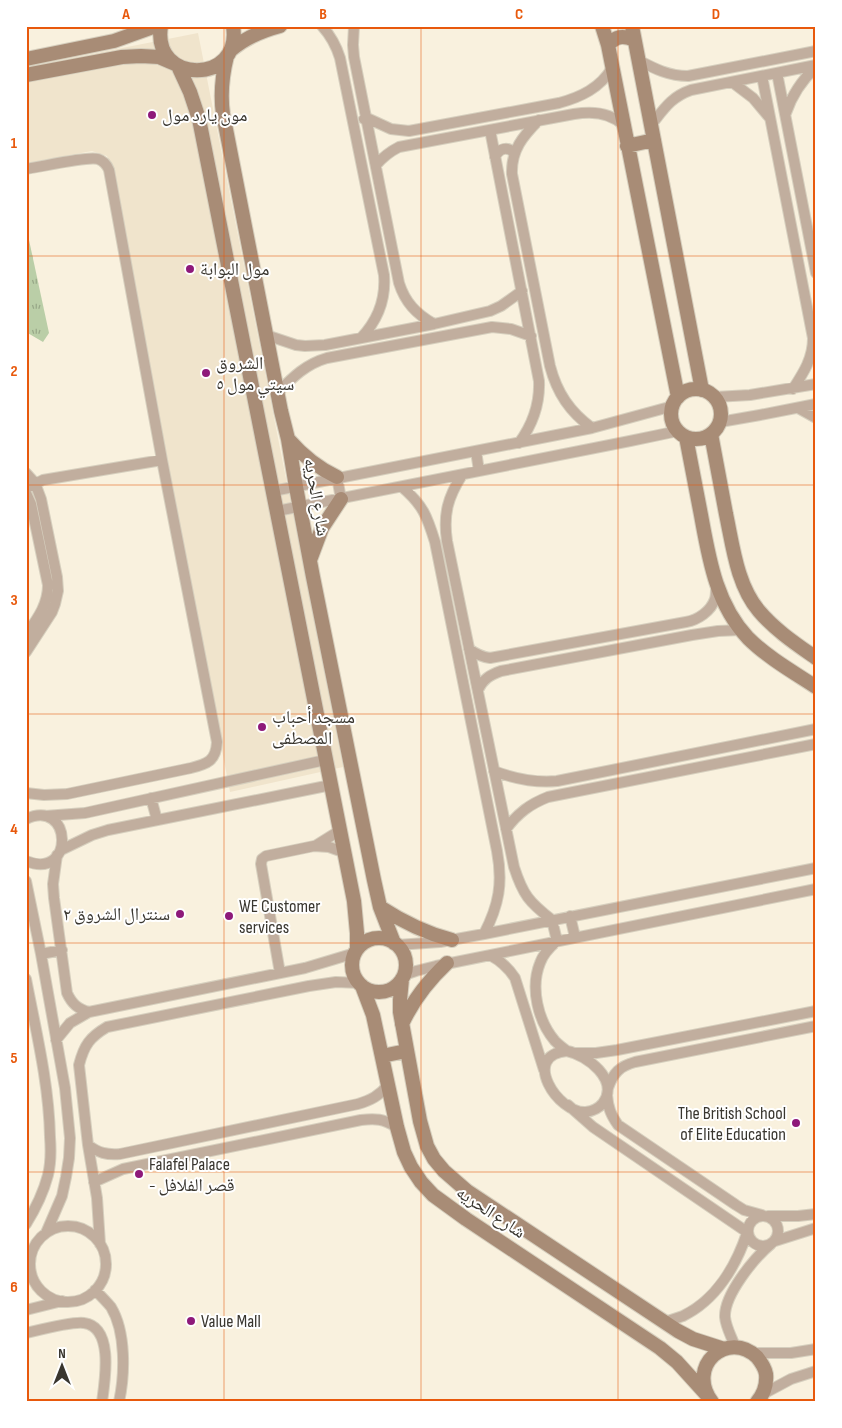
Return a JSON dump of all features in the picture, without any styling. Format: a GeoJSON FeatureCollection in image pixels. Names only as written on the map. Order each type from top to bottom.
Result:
{"type":"FeatureCollection","features":[{"type":"Feature","properties":{"kind":"street"},"geometry":{"type":"LineString","coordinates":[[26,59],[114,41],[156,26]]}},
{"type":"Feature","properties":{"kind":"street"},"geometry":{"type":"LineString","coordinates":[[161,26],[162,48],[176,65],[190,92],[199,119],[350,885],[356,917],[356,951]]}},
{"type":"Feature","properties":{"kind":"street","name":"شارع الحريه"},"geometry":{"type":"LineString","coordinates":[[233,26],[234,41],[221,84],[223,114],[288,440],[312,577],[374,880],[380,908],[395,944]]}},
{"type":"Feature","properties":{"kind":"street"},"geometry":{"type":"LineString","coordinates":[[26,75],[122,57],[141,56],[159,56],[188,70],[200,71],[210,69],[220,63],[240,42],[280,26]]}},
{"type":"Feature","properties":{"kind":"street"},"geometry":{"type":"LineString","coordinates":[[322,26],[337,46],[340,58],[384,275],[384,297],[378,314],[361,338]]}},
{"type":"Feature","properties":{"kind":"street"},"geometry":{"type":"LineString","coordinates":[[354,26],[354,57],[399,283],[402,293],[415,312],[434,324]]}},
{"type":"Feature","properties":{"kind":"street"},"geometry":{"type":"LineString","coordinates":[[602,26],[608,45],[624,125],[675,402],[672,416],[675,426],[682,434],[716,586],[727,610],[749,639],[816,687]]}},
{"type":"Feature","properties":{"kind":"street"},"geometry":{"type":"LineString","coordinates":[[608,45],[613,40],[627,37],[633,33],[702,390]]}},
{"type":"Feature","properties":{"kind":"street"},"geometry":{"type":"LineString","coordinates":[[638,60],[668,74],[688,76],[816,51]]}},
{"type":"Feature","properties":{"kind":"street"},"geometry":{"type":"LineString","coordinates":[[651,125],[674,98],[691,90],[816,66]]}},
{"type":"Feature","properties":{"kind":"street"},"geometry":{"type":"LineString","coordinates":[[785,114],[795,92],[816,66]]}},
{"type":"Feature","properties":{"kind":"street"},"geometry":{"type":"LineString","coordinates":[[353,121],[366,118],[390,129],[409,130],[572,100],[598,86],[612,68]]}},
{"type":"Feature","properties":{"kind":"street"},"geometry":{"type":"LineString","coordinates":[[777,73],[793,159],[811,226],[816,272]]}},
{"type":"Feature","properties":{"kind":"street"},"geometry":{"type":"LineString","coordinates":[[688,76],[687,85],[691,90]]}},
{"type":"Feature","properties":{"kind":"street"},"geometry":{"type":"LineString","coordinates":[[762,76],[815,338],[808,366],[793,389]]}},
{"type":"Feature","properties":{"kind":"street"},"geometry":{"type":"LineString","coordinates":[[732,82],[754,98],[770,118]]}},
{"type":"Feature","properties":{"kind":"street"},"geometry":{"type":"LineString","coordinates":[[572,100],[577,104],[577,110],[574,114]]}},
{"type":"Feature","properties":{"kind":"street"},"geometry":{"type":"LineString","coordinates":[[199,119],[207,112],[212,111],[223,114]]}},
{"type":"Feature","properties":{"kind":"street"},"geometry":{"type":"LineString","coordinates":[[376,166],[382,158],[399,148],[585,112],[617,119],[624,125]]}},
{"type":"Feature","properties":{"kind":"street"},"geometry":{"type":"LineString","coordinates":[[539,120],[514,153],[512,174],[550,366],[559,392],[565,402],[582,421],[592,428]]}},
{"type":"Feature","properties":{"kind":"street"},"geometry":{"type":"LineString","coordinates":[[490,130],[538,369],[539,395],[537,408],[527,432],[519,443]]}},
{"type":"Feature","properties":{"kind":"street"},"geometry":{"type":"LineString","coordinates":[[628,146],[654,140]]}},
{"type":"Feature","properties":{"kind":"street"},"geometry":{"type":"LineString","coordinates":[[495,157],[504,148],[510,149],[514,153]]}},
{"type":"Feature","properties":{"kind":"street"},"geometry":{"type":"LineString","coordinates":[[26,169],[92,158],[103,161],[107,165],[162,460],[216,730],[217,750],[210,761],[182,770],[67,794],[44,795],[26,793]]}},
{"type":"Feature","properties":{"kind":"street"},"geometry":{"type":"LineString","coordinates":[[779,162],[793,159]]}},
{"type":"Feature","properties":{"kind":"street"},"geometry":{"type":"LineString","coordinates":[[384,285],[393,287],[399,283]]}},
{"type":"Feature","properties":{"kind":"street"},"geometry":{"type":"LineString","coordinates":[[266,335],[296,345],[319,346],[479,314],[501,306],[522,291]]}},
{"type":"Feature","properties":{"kind":"street"},"geometry":{"type":"LineString","coordinates":[[479,314],[484,320],[482,328]]}},
{"type":"Feature","properties":{"kind":"street"},"geometry":{"type":"LineString","coordinates":[[278,392],[306,366],[322,359],[482,328],[502,327],[531,336]]}},
{"type":"Feature","properties":{"kind":"street"},"geometry":{"type":"LineString","coordinates":[[319,346],[316,352],[322,359]]}},
{"type":"Feature","properties":{"kind":"street"},"geometry":{"type":"LineString","coordinates":[[538,369],[545,372],[550,366]]}},
{"type":"Feature","properties":{"kind":"street"},"geometry":{"type":"LineString","coordinates":[[715,397],[750,395],[816,384]]}},
{"type":"Feature","properties":{"kind":"street"},"geometry":{"type":"LineString","coordinates":[[272,491],[592,428],[675,402],[686,391],[696,389],[706,391],[715,397],[720,406],[720,422],[718,426],[711,434],[702,438],[696,439],[682,434],[630,441],[276,511]]}},
{"type":"Feature","properties":{"kind":"street"},"geometry":{"type":"LineString","coordinates":[[720,422],[816,404]]}},
{"type":"Feature","properties":{"kind":"street"},"geometry":{"type":"LineString","coordinates":[[798,408],[816,418]]}},
{"type":"Feature","properties":{"kind":"street"},"geometry":{"type":"LineString","coordinates":[[258,415],[281,411]]}},
{"type":"Feature","properties":{"kind":"street"},"geometry":{"type":"LineString","coordinates":[[711,434],[738,570],[746,589],[758,611],[769,622],[816,658]]}},
{"type":"Feature","properties":{"kind":"street"},"geometry":{"type":"LineString","coordinates":[[288,440],[310,462],[337,478],[341,499],[322,528],[310,560]]}},
{"type":"Feature","properties":{"kind":"street"},"geometry":{"type":"LineString","coordinates":[[476,451],[479,471]]}},
{"type":"Feature","properties":{"kind":"street"},"geometry":{"type":"LineString","coordinates":[[30,486],[43,480],[162,460]]}},
{"type":"Feature","properties":{"kind":"street"},"geometry":{"type":"LineString","coordinates":[[26,473],[30,486],[40,493],[57,577],[58,591],[56,604],[52,612],[26,652]]}},
{"type":"Feature","properties":{"kind":"street"},"geometry":{"type":"LineString","coordinates":[[462,474],[449,500],[445,527],[469,649],[514,867],[526,897],[552,920],[557,941]]}},
{"type":"Feature","properties":{"kind":"street"},"geometry":{"type":"LineString","coordinates":[[402,486],[421,506],[428,518],[435,542],[500,868],[497,902],[492,919],[484,934]]}},
{"type":"Feature","properties":{"kind":"street"},"geometry":{"type":"LineString","coordinates":[[26,493],[31,504],[48,585],[44,608],[26,635]]}},
{"type":"Feature","properties":{"kind":"street"},"geometry":{"type":"LineString","coordinates":[[435,542],[441,538],[448,541]]}},
{"type":"Feature","properties":{"kind":"street"},"geometry":{"type":"LineString","coordinates":[[290,582],[312,577]]}},
{"type":"Feature","properties":{"kind":"street"},"geometry":{"type":"LineString","coordinates":[[469,649],[476,654],[490,658],[691,621],[698,618],[711,607],[715,599],[716,586]]}},
{"type":"Feature","properties":{"kind":"street"},"geometry":{"type":"LineString","coordinates":[[691,621],[697,625],[696,632],[692,635]]}},
{"type":"Feature","properties":{"kind":"street"},"geometry":{"type":"LineString","coordinates":[[478,690],[486,678],[501,671],[692,635],[742,630]]}},
{"type":"Feature","properties":{"kind":"street"},"geometry":{"type":"LineString","coordinates":[[494,771],[520,780],[533,782],[557,781],[816,729]]}},
{"type":"Feature","properties":{"kind":"street"},"geometry":{"type":"LineString","coordinates":[[491,822],[505,824],[536,802],[559,794],[816,744]]}},
{"type":"Feature","properties":{"kind":"street"},"geometry":{"type":"LineString","coordinates":[[33,817],[85,813],[326,760]]}},
{"type":"Feature","properties":{"kind":"street"},"geometry":{"type":"LineString","coordinates":[[557,781],[552,788],[555,793],[559,794]]}},
{"type":"Feature","properties":{"kind":"street"},"geometry":{"type":"LineString","coordinates":[[26,861],[42,864],[51,861],[59,853],[92,835],[108,830],[330,785]]}},
{"type":"Feature","properties":{"kind":"street"},"geometry":{"type":"LineString","coordinates":[[151,798],[157,820]]}},
{"type":"Feature","properties":{"kind":"street"},"geometry":{"type":"LineString","coordinates":[[33,817],[52,820],[62,833],[63,842],[53,884],[67,993],[75,1006],[89,1012]]}},
{"type":"Feature","properties":{"kind":"street"},"geometry":{"type":"LineString","coordinates":[[314,846],[339,830]]}},
{"type":"Feature","properties":{"kind":"street"},"geometry":{"type":"LineString","coordinates":[[280,973],[261,862],[264,857],[269,855],[314,846],[329,846],[343,852]]}},
{"type":"Feature","properties":{"kind":"street"},"geometry":{"type":"LineString","coordinates":[[395,944],[452,940],[816,868]]}},
{"type":"Feature","properties":{"kind":"street"},"geometry":{"type":"LineString","coordinates":[[350,885],[374,880]]}},
{"type":"Feature","properties":{"kind":"street"},"geometry":{"type":"LineString","coordinates":[[26,881],[56,1040],[68,1118],[69,1158],[62,1196],[46,1233],[29,1254],[34,1280],[38,1286],[48,1296],[62,1301]]}},
{"type":"Feature","properties":{"kind":"street"},"geometry":{"type":"LineString","coordinates":[[403,977],[416,971],[447,964],[816,889]]}},
{"type":"Feature","properties":{"kind":"street"},"geometry":{"type":"LineString","coordinates":[[380,908],[407,924],[436,936],[452,940]]}},
{"type":"Feature","properties":{"kind":"street"},"geometry":{"type":"LineString","coordinates":[[570,916],[574,937]]}},
{"type":"Feature","properties":{"kind":"street"},"geometry":{"type":"LineString","coordinates":[[370,939],[386,939],[395,944],[402,951],[406,967],[403,977],[396,986],[379,992],[370,991],[360,985],[352,969],[352,961],[356,951],[363,943],[370,939]]}},
{"type":"Feature","properties":{"kind":"street"},"geometry":{"type":"LineString","coordinates":[[557,941],[546,951],[540,962],[536,986],[540,1015],[556,1041],[571,1052],[584,1057],[600,1071],[606,1080],[610,1111],[618,1125],[736,1205],[773,1219],[777,1224],[778,1235],[773,1243],[756,1258],[730,1295],[725,1316],[730,1348],[714,1354],[703,1372],[703,1383],[709,1398]]}},
{"type":"Feature","properties":{"kind":"street"},"geometry":{"type":"LineString","coordinates":[[41,954],[62,950]]}},
{"type":"Feature","properties":{"kind":"street"},"geometry":{"type":"LineString","coordinates":[[56,1040],[70,1023],[89,1012],[319,965],[356,951]]}},
{"type":"Feature","properties":{"kind":"street"},"geometry":{"type":"LineString","coordinates":[[490,955],[504,964],[515,978],[551,1089],[593,1127],[747,1233],[750,1239],[759,1246],[765,1246],[816,1228]]}},
{"type":"Feature","properties":{"kind":"street"},"geometry":{"type":"LineString","coordinates":[[402,1024],[416,997],[447,964]]}},
{"type":"Feature","properties":{"kind":"street"},"geometry":{"type":"LineString","coordinates":[[319,965],[324,983]]}},
{"type":"Feature","properties":{"kind":"street","name":"شارع الحريه"},"geometry":{"type":"LineString","coordinates":[[403,977],[400,1000],[402,1024],[422,1134],[434,1159],[444,1171],[468,1191],[664,1322],[693,1339],[730,1348],[745,1349],[753,1353]]}},
{"type":"Feature","properties":{"kind":"street"},"geometry":{"type":"LineString","coordinates":[[26,978],[46,1086],[51,1155],[49,1174],[40,1200],[29,1212],[26,1224]]}},
{"type":"Feature","properties":{"kind":"street"},"geometry":{"type":"LineString","coordinates":[[26,1310],[62,1301],[77,1300],[90,1294],[100,1284],[105,1271],[105,1257],[100,1244],[99,1220],[79,1064],[82,1052],[96,1033],[107,1027],[324,983],[360,985]]}},
{"type":"Feature","properties":{"kind":"street","name":"شارع الحريه"},"geometry":{"type":"LineString","coordinates":[[360,985],[373,1015],[404,1152],[411,1168],[421,1182],[433,1195],[466,1219],[660,1348],[677,1362],[709,1398]]}},
{"type":"Feature","properties":{"kind":"street"},"geometry":{"type":"LineString","coordinates":[[544,1071],[546,1062],[551,1056],[559,1052],[596,1053],[617,1050],[816,1011]]}},
{"type":"Feature","properties":{"kind":"street"},"geometry":{"type":"LineString","coordinates":[[568,1105],[578,1111],[585,1112],[599,1107],[604,1102],[611,1078],[617,1070],[625,1065],[816,1026]]}},
{"type":"Feature","properties":{"kind":"street"},"geometry":{"type":"LineString","coordinates":[[382,1056],[406,1051]]}},
{"type":"Feature","properties":{"kind":"street"},"geometry":{"type":"LineString","coordinates":[[88,1145],[97,1152],[108,1155],[120,1154],[358,1104],[371,1100],[381,1094],[388,1085]]}},
{"type":"Feature","properties":{"kind":"street"},"geometry":{"type":"LineString","coordinates":[[94,1182],[123,1169],[361,1120],[373,1118],[386,1120],[397,1127]]}},
{"type":"Feature","properties":{"kind":"street"},"geometry":{"type":"LineString","coordinates":[[664,1322],[695,1309],[718,1288],[738,1257],[751,1220],[756,1217],[765,1216],[816,1214]]}},
{"type":"Feature","properties":{"kind":"street"},"geometry":{"type":"LineString","coordinates":[[46,1233],[64,1226],[78,1227],[90,1233],[100,1244]]}},
{"type":"Feature","properties":{"kind":"street"},"geometry":{"type":"LineString","coordinates":[[718,1288],[730,1295]]}},
{"type":"Feature","properties":{"kind":"street"},"geometry":{"type":"LineString","coordinates":[[95,1290],[111,1308],[120,1329],[123,1352],[122,1390],[119,1402]]}},
{"type":"Feature","properties":{"kind":"street"},"geometry":{"type":"LineString","coordinates":[[26,1333],[80,1322],[90,1324],[98,1330],[104,1341],[106,1366],[102,1402]]}},
{"type":"Feature","properties":{"kind":"street"},"geometry":{"type":"LineString","coordinates":[[753,1353],[791,1353],[816,1350]]}},
{"type":"Feature","properties":{"kind":"street"},"geometry":{"type":"LineString","coordinates":[[753,1353],[761,1361],[766,1372],[766,1383],[760,1399]]}},
{"type":"Feature","properties":{"kind":"street"},"geometry":{"type":"LineString","coordinates":[[760,1399],[791,1379],[816,1371]]}},
{"type":"Feature","properties":{"kind":"shaded area"},"geometry":{"type":"Polygon","coordinates":[[[198,33],[343,767],[230,792],[109,162],[107,156],[92,151],[26,163],[26,67],[198,33]]]}},
{"type":"Feature","properties":{"kind":"green space"},"geometry":{"type":"Polygon","coordinates":[[[26,226],[49,333],[43,342],[26,332],[26,226]]]}},
{"type":"Feature","properties":{"kind":"place","name":"مون يارد مول"},"geometry":{"type":"Point","coordinates":[152,115]}},
{"type":"Feature","properties":{"kind":"place","name":"مول البوابة"},"geometry":{"type":"Point","coordinates":[190,269]}},
{"type":"Feature","properties":{"kind":"place","name":"الشروق سيتي مول ٥"},"geometry":{"type":"Point","coordinates":[206,373]}},
{"type":"Feature","properties":{"kind":"place","name":"مسجد أحباب المصطفى"},"geometry":{"type":"Point","coordinates":[262,727]}},
{"type":"Feature","properties":{"kind":"place","name":"سنترال الشروق ٢"},"geometry":{"type":"Point","coordinates":[180,914]}},
{"type":"Feature","properties":{"kind":"place","name":"WE Customer services"},"geometry":{"type":"Point","coordinates":[229,916]}},
{"type":"Feature","properties":{"kind":"place","name":"The British School of Elite Education"},"geometry":{"type":"Point","coordinates":[796,1123]}},
{"type":"Feature","properties":{"kind":"place","name":"Falafel Palace - قصر الفلافل"},"geometry":{"type":"Point","coordinates":[139,1174]}},
{"type":"Feature","properties":{"kind":"place","name":"Value Mall"},"geometry":{"type":"Point","coordinates":[191,1321]}}]}
